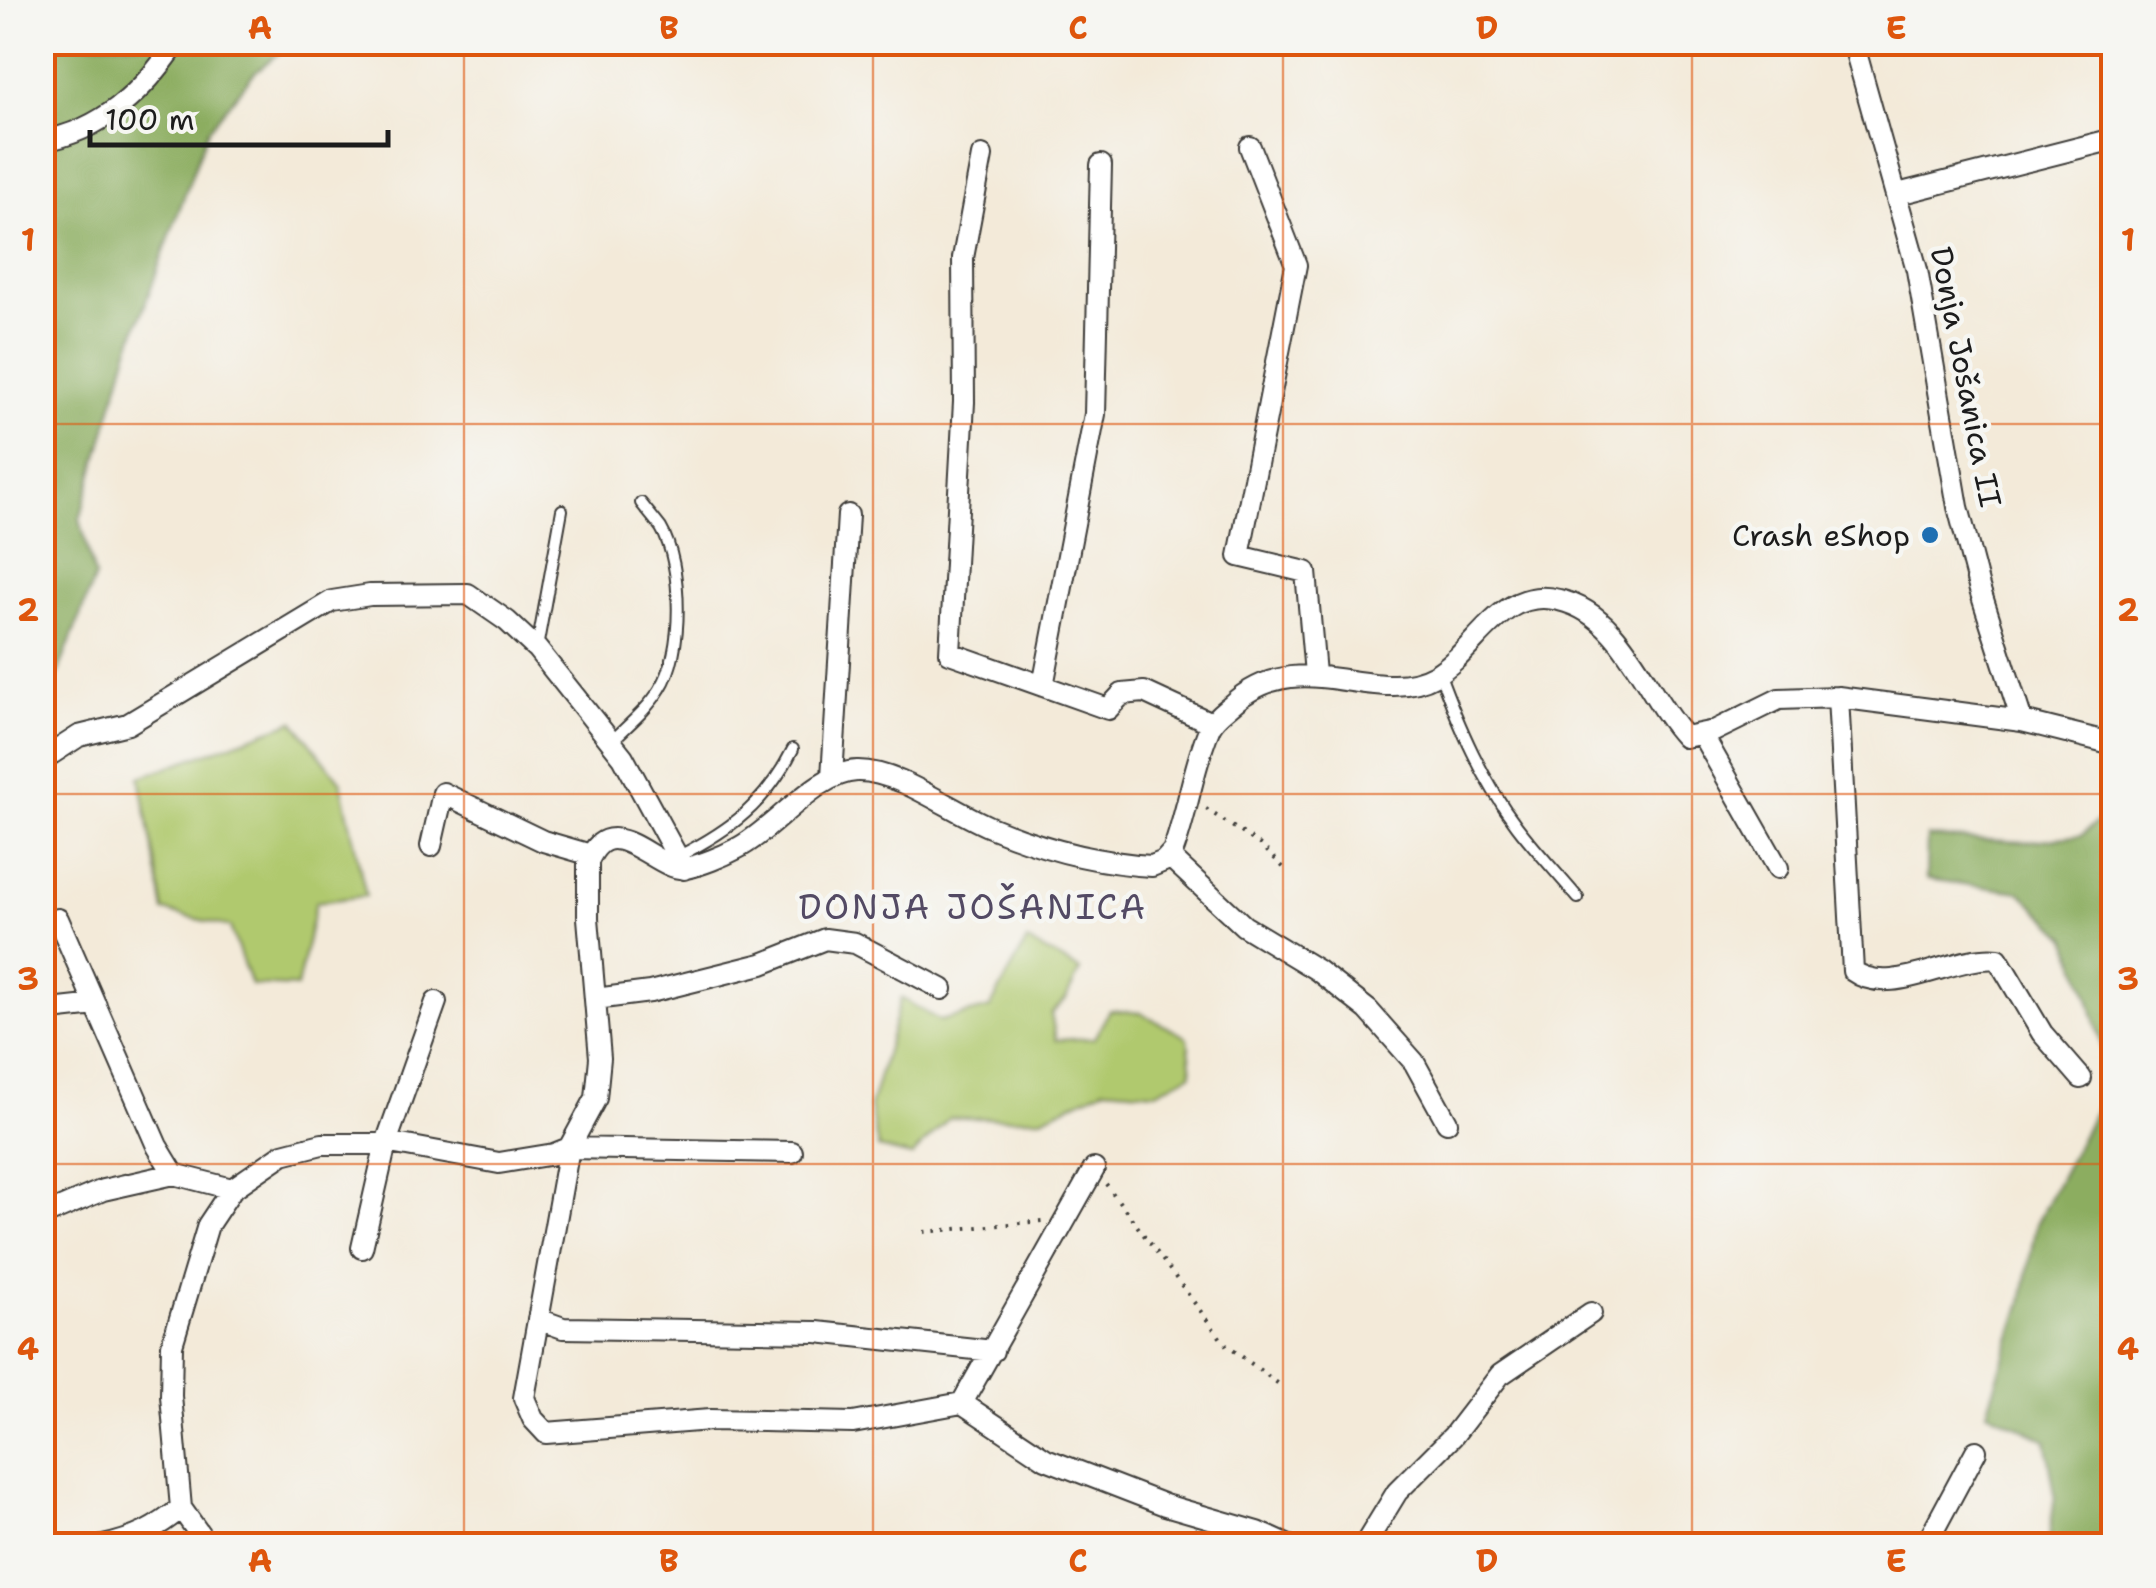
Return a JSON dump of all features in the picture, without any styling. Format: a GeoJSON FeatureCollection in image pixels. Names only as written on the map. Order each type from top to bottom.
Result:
{"type":"FeatureCollection","features":[{"type":"Feature","properties":{"kind":"street"},"geometry":{"type":"LineString","coordinates":[[42,141],[90,126],[120,109],[177,42]]}},
{"type":"Feature","properties":{"kind":"street","name":"Donja Jošanica II"},"geometry":{"type":"LineString","coordinates":[[1853,42],[1898,194],[1934,352],[1958,508],[2022,721]]}},
{"type":"Feature","properties":{"kind":"street"},"geometry":{"type":"LineString","coordinates":[[1898,194],[2114,139]]}},
{"type":"Feature","properties":{"kind":"street"},"geometry":{"type":"LineString","coordinates":[[1250,147],[1296,265],[1238,556],[1306,572],[1316,674]]}},
{"type":"Feature","properties":{"kind":"street"},"geometry":{"type":"LineString","coordinates":[[982,156],[963,258],[964,402],[950,653],[1108,709],[1122,694],[1144,692],[1212,723]]}},
{"type":"Feature","properties":{"kind":"street"},"geometry":{"type":"LineString","coordinates":[[1043,686],[1095,414],[1100,165]]}},
{"type":"Feature","properties":{"kind":"street"},"geometry":{"type":"LineString","coordinates":[[832,777],[848,515]]}},
{"type":"Feature","properties":{"kind":"street"},"geometry":{"type":"LineString","coordinates":[[42,760],[79,736],[128,724],[332,600],[370,595],[468,594],[507,621],[536,649],[623,757],[681,862]]}},
{"type":"Feature","properties":{"kind":"street"},"geometry":{"type":"LineString","coordinates":[[591,855],[613,840],[630,841],[671,866],[737,849],[832,777],[856,771],[882,773],[989,827],[1072,857],[1152,866],[1174,846],[1212,723],[1247,690],[1274,680],[1316,674],[1362,682],[1410,683],[1439,672],[1494,618],[1514,604],[1540,598],[1558,599],[1599,620],[1620,642],[1666,716],[1685,736],[1703,736],[1779,699],[1838,697],[2022,721],[2114,744]]}},
{"type":"Feature","properties":{"kind":"street"},"geometry":{"type":"LineString","coordinates":[[1838,697],[1853,972],[1864,980],[1880,982],[1974,960],[1998,959],[2042,1033],[2081,1078]]}},
{"type":"Feature","properties":{"kind":"street"},"geometry":{"type":"LineString","coordinates":[[1703,736],[1778,868]]}},
{"type":"Feature","properties":{"kind":"street"},"geometry":{"type":"LineString","coordinates":[[430,846],[444,793],[543,841],[591,855]]}},
{"type":"Feature","properties":{"kind":"street"},"geometry":{"type":"LineString","coordinates":[[1174,846],[1244,926],[1317,970],[1368,1010],[1414,1062],[1447,1122]]}},
{"type":"Feature","properties":{"kind":"street"},"geometry":{"type":"LineString","coordinates":[[591,855],[588,918],[600,1058],[596,1098],[569,1148],[524,1398],[533,1418],[546,1433],[710,1420],[853,1422],[962,1404],[1046,1459],[1165,1505],[1258,1532],[1288,1546]]}},
{"type":"Feature","properties":{"kind":"street"},"geometry":{"type":"LineString","coordinates":[[58,919],[157,1146],[174,1174]]}},
{"type":"Feature","properties":{"kind":"street"},"geometry":{"type":"LineString","coordinates":[[595,998],[650,992],[762,964],[825,939],[855,943],[942,988]]}},
{"type":"Feature","properties":{"kind":"street"},"geometry":{"type":"LineString","coordinates":[[362,1248],[386,1143],[436,1002]]}},
{"type":"Feature","properties":{"kind":"street"},"geometry":{"type":"LineString","coordinates":[[42,1011],[96,1005]]}},
{"type":"Feature","properties":{"kind":"street"},"geometry":{"type":"LineString","coordinates":[[208,1546],[181,1508],[170,1396],[172,1345],[208,1226],[232,1188],[282,1154],[322,1144],[386,1143],[499,1163],[569,1148],[792,1152]]}},
{"type":"Feature","properties":{"kind":"street"},"geometry":{"type":"LineString","coordinates":[[962,1404],[1094,1169]]}},
{"type":"Feature","properties":{"kind":"street"},"geometry":{"type":"LineString","coordinates":[[42,1216],[103,1190],[174,1174],[232,1188]]}},
{"type":"Feature","properties":{"kind":"street"},"geometry":{"type":"LineString","coordinates":[[1364,1546],[1397,1492],[1454,1436],[1500,1375],[1591,1313]]}},
{"type":"Feature","properties":{"kind":"street"},"geometry":{"type":"LineString","coordinates":[[538,1319],[563,1328],[817,1332],[993,1351]]}},
{"type":"Feature","properties":{"kind":"street"},"geometry":{"type":"LineString","coordinates":[[1925,1546],[1976,1452]]}},
{"type":"Feature","properties":{"kind":"street"},"geometry":{"type":"LineString","coordinates":[[103,1546],[146,1534],[181,1508]]}},
{"type":"Feature","properties":{"kind":"street"},"geometry":{"type":"LineString","coordinates":[[42,1542],[68,1546]]}},
{"type":"Feature","properties":{"kind":"lane"},"geometry":{"type":"LineString","coordinates":[[611,742],[662,688],[674,654],[677,602],[672,559],[662,530],[641,504]]}},
{"type":"Feature","properties":{"kind":"lane"},"geometry":{"type":"LineString","coordinates":[[536,649],[562,510]]}},
{"type":"Feature","properties":{"kind":"lane"},"geometry":{"type":"LineString","coordinates":[[1439,672],[1462,733],[1492,788],[1516,825],[1578,898]]}},
{"type":"Feature","properties":{"kind":"lane"},"geometry":{"type":"LineString","coordinates":[[681,862],[762,799],[777,782],[793,749]]}},
{"type":"Feature","properties":{"kind":"path"},"geometry":{"type":"LineString","coordinates":[[1190,798],[1262,846],[1287,871]]}},
{"type":"Feature","properties":{"kind":"path"},"geometry":{"type":"LineString","coordinates":[[1094,1169],[1225,1344],[1284,1388]]}},
{"type":"Feature","properties":{"kind":"path"},"geometry":{"type":"LineString","coordinates":[[924,1232],[1066,1219]]}},
{"type":"Feature","properties":{"kind":"green space"},"geometry":{"type":"Polygon","coordinates":[[[43,43],[292,43],[255,72],[208,130],[128,352],[80,519],[95,577],[49,697],[43,739],[43,43]]]}},
{"type":"Feature","properties":{"kind":"green space"},"geometry":{"type":"Polygon","coordinates":[[[294,721],[341,782],[366,896],[316,902],[297,987],[251,985],[230,927],[164,911],[140,777],[294,721]]]}},
{"type":"Feature","properties":{"kind":"green space"},"geometry":{"type":"Polygon","coordinates":[[[2109,810],[2114,813],[2113,1545],[2048,1545],[2055,1495],[2046,1440],[1987,1411],[2022,1302],[2036,1224],[2111,1080],[2087,991],[2067,937],[2020,892],[1926,879],[1927,837],[2025,842],[2082,835],[2109,810]]]}},
{"type":"Feature","properties":{"kind":"green space"},"geometry":{"type":"Polygon","coordinates":[[[1027,941],[1080,970],[1066,999],[1051,1014],[1056,1040],[1094,1038],[1110,1010],[1141,1013],[1188,1038],[1192,1073],[1156,1092],[1105,1088],[1042,1118],[949,1118],[912,1156],[878,1148],[870,1107],[901,998],[940,1021],[990,1008],[1027,941]]]}},
{"type":"Feature","properties":{"kind":"place","name":"Crash eShop"},"geometry":{"type":"Point","coordinates":[1930,535]}},
{"type":"Feature","properties":{"kind":"district","name":"DONJA JOŠANICA"},"geometry":{"type":"Point","coordinates":[973,906]}}]}
